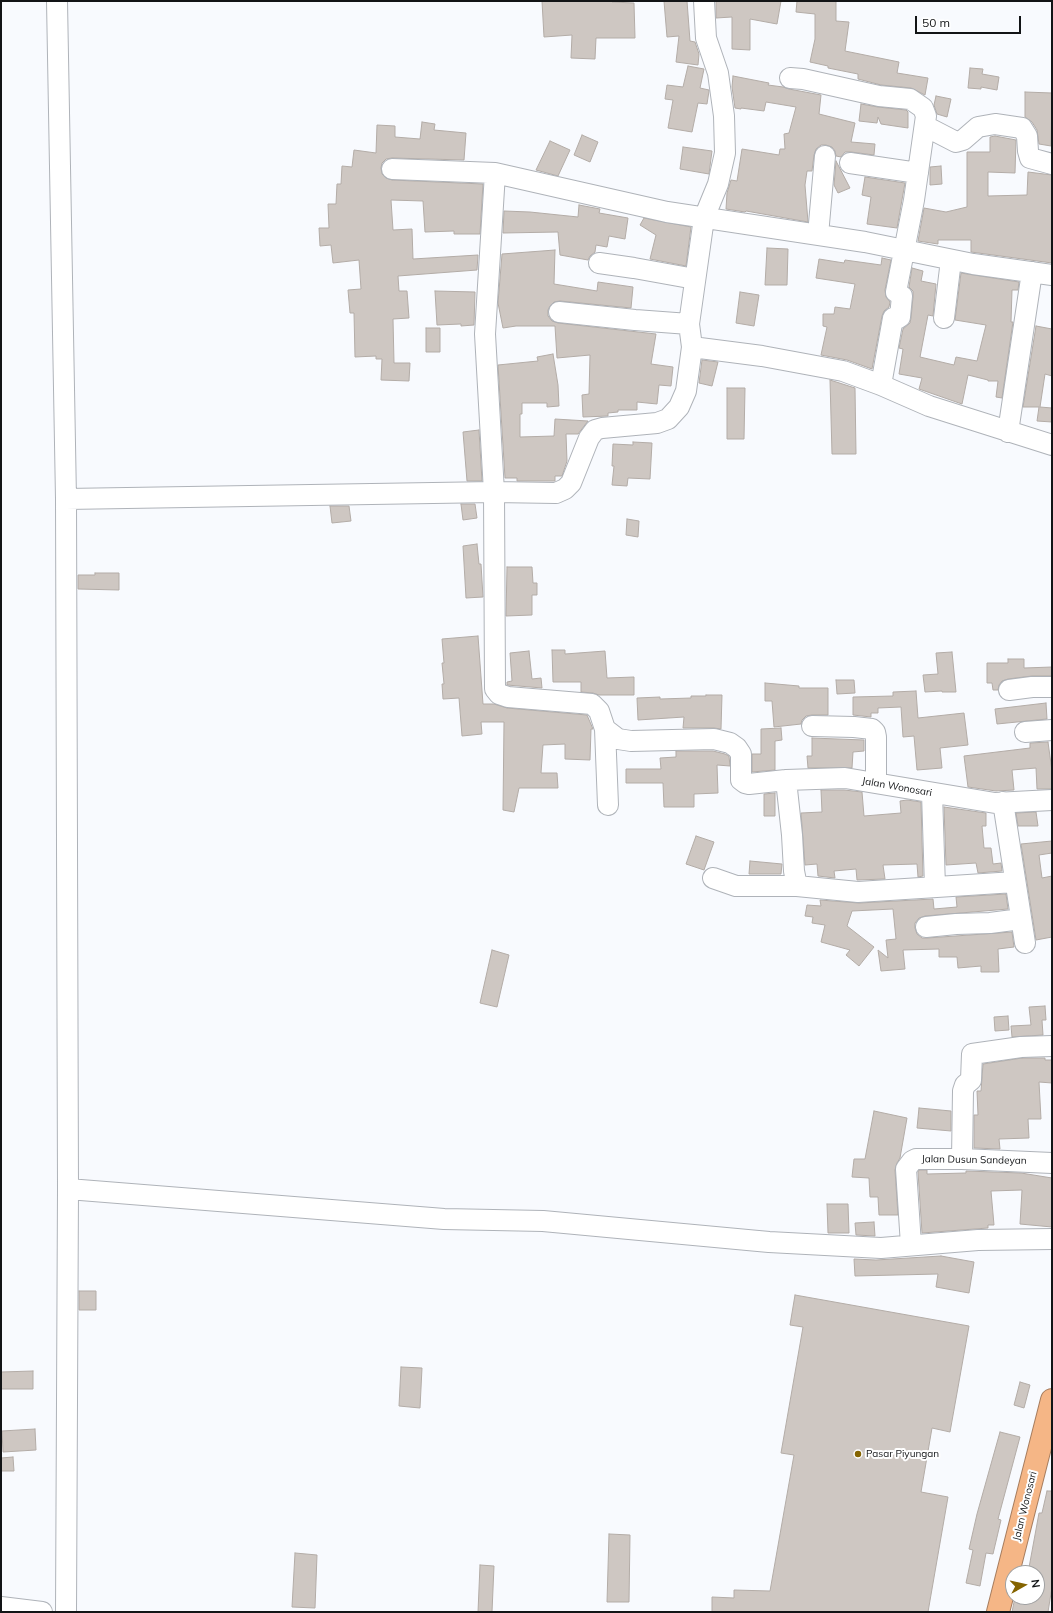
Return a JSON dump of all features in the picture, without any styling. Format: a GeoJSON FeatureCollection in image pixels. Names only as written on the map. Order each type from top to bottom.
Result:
{"type":"FeatureCollection","features":[{"type":"Feature","properties":{"kind":"highway","name":"Jalan Wonosari"},"geometry":{"type":"LineString","coordinates":[[998,1612],[1052,1400]]}},
{"type":"Feature","properties":{"kind":"street"},"geometry":{"type":"LineString","coordinates":[[56,1],[66,500],[68,1189],[66,1612]]}},
{"type":"Feature","properties":{"kind":"street"},"geometry":{"type":"LineString","coordinates":[[66,500],[556,492],[565,489],[570,483],[589,438],[595,430],[602,428],[657,423],[668,419],[679,407],[686,391],[692,347],[689,324],[704,218],[718,184],[725,153],[724,116],[718,73],[706,38],[704,1]]}},
{"type":"Feature","properties":{"kind":"street"},"geometry":{"type":"LineString","coordinates":[[790,78],[803,79],[878,96],[910,99],[923,108],[926,116],[918,172],[896,292],[902,296],[900,317],[897,319],[892,318],[881,385]]}},
{"type":"Feature","properties":{"kind":"street"},"geometry":{"type":"LineString","coordinates":[[925,126],[956,142],[962,140],[978,127],[995,124],[1022,128],[1027,136],[1030,158],[1052,164]]}},
{"type":"Feature","properties":{"kind":"street"},"geometry":{"type":"LineString","coordinates":[[818,235],[825,156]]}},
{"type":"Feature","properties":{"kind":"street"},"geometry":{"type":"LineString","coordinates":[[850,163],[918,172]]}},
{"type":"Feature","properties":{"kind":"street"},"geometry":{"type":"LineString","coordinates":[[392,169],[495,173],[667,212],[904,249],[952,260],[1052,274]]}},
{"type":"Feature","properties":{"kind":"street"},"geometry":{"type":"LineString","coordinates":[[495,173],[485,334],[494,492],[495,689],[500,694],[508,697],[592,704],[599,710],[605,729],[608,806]]}},
{"type":"Feature","properties":{"kind":"street"},"geometry":{"type":"LineString","coordinates":[[944,318],[952,260]]}},
{"type":"Feature","properties":{"kind":"street"},"geometry":{"type":"LineString","coordinates":[[599,263],[696,279]]}},
{"type":"Feature","properties":{"kind":"street"},"geometry":{"type":"LineString","coordinates":[[1008,432],[1032,272]]}},
{"type":"Feature","properties":{"kind":"street"},"geometry":{"type":"LineString","coordinates":[[559,312],[689,324]]}},
{"type":"Feature","properties":{"kind":"street"},"geometry":{"type":"LineString","coordinates":[[692,347],[762,356],[843,371],[881,385],[929,406],[1052,445]]}},
{"type":"Feature","properties":{"kind":"street"},"geometry":{"type":"LineString","coordinates":[[1009,690],[1032,687],[1052,687]]}},
{"type":"Feature","properties":{"kind":"street"},"geometry":{"type":"LineString","coordinates":[[812,726],[872,729],[875,732],[876,737],[876,783]]}},
{"type":"Feature","properties":{"kind":"street","name":"Jalan Wonosari"},"geometry":{"type":"LineString","coordinates":[[605,729],[618,739],[631,741],[714,739],[730,743],[737,748],[741,754],[741,780],[749,784],[786,780],[845,778],[995,803],[1052,800]]}},
{"type":"Feature","properties":{"kind":"street"},"geometry":{"type":"LineString","coordinates":[[1025,732],[1052,730]]}},
{"type":"Feature","properties":{"kind":"street"},"geometry":{"type":"LineString","coordinates":[[786,780],[797,886]]}},
{"type":"Feature","properties":{"kind":"street"},"geometry":{"type":"LineString","coordinates":[[932,793],[935,887]]}},
{"type":"Feature","properties":{"kind":"street"},"geometry":{"type":"LineString","coordinates":[[1003,802],[1026,943]]}},
{"type":"Feature","properties":{"kind":"street"},"geometry":{"type":"LineString","coordinates":[[713,878],[736,886],[797,886],[858,892],[1016,882]]}},
{"type":"Feature","properties":{"kind":"street"},"geometry":{"type":"LineString","coordinates":[[926,927],[990,923],[1021,919]]}},
{"type":"Feature","properties":{"kind":"street"},"geometry":{"type":"LineString","coordinates":[[962,1159],[963,1091],[965,1085],[971,1080],[972,1054],[1021,1047],[1052,1046]]}},
{"type":"Feature","properties":{"kind":"street","name":"Jalan Dusun Sandeyan"},"geometry":{"type":"LineString","coordinates":[[911,1245],[906,1169],[909,1163],[916,1159],[962,1159],[1052,1163]]}},
{"type":"Feature","properties":{"kind":"street"},"geometry":{"type":"LineString","coordinates":[[68,1189],[444,1219],[544,1221],[769,1242],[881,1248],[978,1240],[1052,1239]]}},
{"type":"Feature","properties":{"kind":"street"},"geometry":{"type":"LineString","coordinates":[[1,1607],[42,1612]]}},
{"type":"Feature","properties":{"kind":"building"},"geometry":{"type":"Polygon","coordinates":[[[542,1],[612,1],[634,3],[635,38],[596,38],[595,59],[571,58],[572,35],[544,37],[542,1]]]}},
{"type":"Feature","properties":{"kind":"building"},"geometry":{"type":"Polygon","coordinates":[[[664,1],[687,1],[690,41],[695,42],[699,54],[698,65],[676,62],[679,36],[667,37],[664,1]]]}},
{"type":"Feature","properties":{"kind":"building"},"geometry":{"type":"Polygon","coordinates":[[[716,1],[781,1],[777,24],[750,19],[750,50],[732,49],[732,17],[716,18],[716,1]]]}},
{"type":"Feature","properties":{"kind":"building"},"geometry":{"type":"Polygon","coordinates":[[[797,1],[836,1],[836,21],[849,22],[845,51],[899,62],[897,73],[928,78],[925,95],[911,88],[881,85],[858,79],[858,74],[828,68],[828,66],[810,62],[815,39],[815,14],[796,12],[797,1]]]}},
{"type":"Feature","properties":{"kind":"building"},"geometry":{"type":"Polygon","coordinates":[[[688,66],[704,69],[700,88],[709,90],[707,104],[698,103],[692,132],[668,128],[673,100],[665,99],[667,85],[683,87],[688,66]]]}},
{"type":"Feature","properties":{"kind":"building"},"geometry":{"type":"Polygon","coordinates":[[[970,68],[983,69],[982,74],[999,77],[997,90],[981,87],[981,89],[968,88],[970,68]]]}},
{"type":"Feature","properties":{"kind":"building"},"geometry":{"type":"Polygon","coordinates":[[[733,76],[769,83],[768,85],[821,95],[819,114],[855,123],[851,142],[875,144],[874,155],[845,152],[841,157],[836,156],[832,147],[826,145],[821,145],[816,149],[812,171],[807,171],[805,185],[808,222],[726,209],[727,193],[731,180],[737,181],[742,149],[779,155],[780,149],[785,149],[784,134],[789,133],[796,107],[766,102],[764,111],[735,108],[732,87],[733,76]]]}},
{"type":"Feature","properties":{"kind":"building"},"geometry":{"type":"Polygon","coordinates":[[[1025,92],[1052,93],[1051,146],[1039,144],[1037,130],[1032,122],[1025,117],[1025,92]]]}},
{"type":"Feature","properties":{"kind":"building"},"geometry":{"type":"Polygon","coordinates":[[[936,96],[951,99],[947,117],[937,114],[934,105],[936,96]]]}},
{"type":"Feature","properties":{"kind":"building"},"geometry":{"type":"Polygon","coordinates":[[[861,104],[906,110],[908,112],[908,128],[881,124],[878,117],[877,123],[859,121],[861,104]]]}},
{"type":"Feature","properties":{"kind":"building"},"geometry":{"type":"Polygon","coordinates":[[[422,122],[435,124],[434,130],[466,133],[464,160],[386,159],[382,163],[382,174],[386,178],[392,180],[483,184],[480,234],[454,234],[454,231],[425,232],[423,201],[391,200],[393,230],[412,229],[413,259],[478,255],[477,270],[398,276],[399,291],[407,291],[409,318],[393,319],[394,363],[410,363],[409,381],[381,380],[382,359],[376,359],[376,356],[355,357],[354,313],[350,313],[348,290],[361,289],[359,260],[333,263],[331,245],[320,246],[319,228],[329,228],[328,204],[336,204],[337,184],[341,184],[342,166],[352,167],[354,150],[376,153],[377,125],[395,126],[395,137],[420,139],[422,122]]]}},
{"type":"Feature","properties":{"kind":"building"},"geometry":{"type":"Polygon","coordinates":[[[582,135],[598,142],[590,162],[574,155],[582,135]]]}},
{"type":"Feature","properties":{"kind":"building"},"geometry":{"type":"Polygon","coordinates":[[[995,136],[1016,140],[1015,173],[988,172],[988,196],[1027,195],[1028,172],[1052,175],[1052,263],[971,252],[971,240],[938,240],[938,244],[918,241],[924,208],[946,212],[967,207],[967,152],[990,152],[990,137],[995,136]]]}},
{"type":"Feature","properties":{"kind":"building"},"geometry":{"type":"Polygon","coordinates":[[[550,141],[570,150],[558,176],[536,170],[550,141]]]}},
{"type":"Feature","properties":{"kind":"building"},"geometry":{"type":"Polygon","coordinates":[[[683,147],[712,151],[709,174],[680,169],[683,147]]]}},
{"type":"Feature","properties":{"kind":"building"},"geometry":{"type":"Polygon","coordinates":[[[836,161],[850,188],[838,193],[834,185],[836,161]]]}},
{"type":"Feature","properties":{"kind":"building"},"geometry":{"type":"Polygon","coordinates":[[[941,166],[942,184],[930,185],[930,167],[941,166]]]}},
{"type":"Feature","properties":{"kind":"building"},"geometry":{"type":"Polygon","coordinates":[[[865,177],[905,183],[897,228],[867,224],[871,197],[862,195],[865,177]]]}},
{"type":"Feature","properties":{"kind":"building"},"geometry":{"type":"Polygon","coordinates":[[[579,205],[600,209],[599,213],[628,218],[625,239],[609,236],[607,247],[596,245],[595,252],[588,260],[560,255],[558,232],[503,233],[504,211],[578,217],[579,205]]]}},
{"type":"Feature","properties":{"kind":"building"},"geometry":{"type":"Polygon","coordinates":[[[644,218],[691,227],[686,266],[650,259],[656,235],[640,225],[644,218]]]}},
{"type":"Feature","properties":{"kind":"building"},"geometry":{"type":"Polygon","coordinates":[[[767,248],[788,249],[787,285],[765,285],[767,248]]]}},
{"type":"Feature","properties":{"kind":"building"},"geometry":{"type":"Polygon","coordinates":[[[555,250],[554,284],[597,291],[598,282],[633,287],[631,308],[560,301],[554,302],[550,306],[548,316],[552,321],[558,323],[656,334],[651,364],[673,367],[671,386],[659,385],[657,404],[637,402],[637,410],[618,410],[618,412],[608,413],[608,416],[583,417],[582,395],[589,394],[590,355],[557,358],[555,326],[516,326],[503,328],[498,303],[502,254],[555,250]]]}},
{"type":"Feature","properties":{"kind":"building"},"geometry":{"type":"Polygon","coordinates":[[[882,258],[891,260],[885,290],[886,297],[890,302],[889,307],[884,311],[882,316],[872,369],[847,360],[821,355],[827,327],[823,326],[823,314],[834,314],[835,307],[850,309],[855,284],[816,278],[819,259],[844,263],[845,260],[881,265],[882,258]]]}},
{"type":"Feature","properties":{"kind":"building"},"geometry":{"type":"Polygon","coordinates":[[[912,268],[923,271],[921,281],[936,284],[933,316],[928,315],[920,357],[954,365],[956,357],[977,361],[986,325],[955,320],[961,273],[1019,282],[1018,290],[1012,290],[1011,322],[1013,322],[1002,398],[996,397],[998,381],[988,381],[968,375],[962,404],[919,389],[922,378],[899,374],[903,349],[899,348],[903,329],[910,323],[911,318],[913,291],[909,287],[912,268]]]}},
{"type":"Feature","properties":{"kind":"building"},"geometry":{"type":"Polygon","coordinates":[[[435,291],[475,292],[474,325],[437,325],[435,291]]]}},
{"type":"Feature","properties":{"kind":"building"},"geometry":{"type":"Polygon","coordinates":[[[740,292],[759,295],[754,326],[736,323],[740,292]]]}},
{"type":"Feature","properties":{"kind":"building"},"geometry":{"type":"Polygon","coordinates":[[[1036,326],[1052,329],[1052,376],[1045,374],[1040,407],[1052,408],[1052,422],[1037,421],[1039,407],[1023,407],[1036,326]]]}},
{"type":"Feature","properties":{"kind":"building"},"geometry":{"type":"Polygon","coordinates":[[[426,328],[440,328],[440,352],[426,352],[426,328]]]}},
{"type":"Feature","properties":{"kind":"building"},"geometry":{"type":"Polygon","coordinates":[[[553,354],[558,385],[559,406],[547,407],[547,403],[522,403],[522,414],[520,414],[520,437],[554,436],[555,419],[588,421],[578,434],[566,434],[567,461],[562,476],[555,476],[555,481],[517,481],[517,478],[505,478],[498,365],[538,361],[537,357],[553,354]]]}},
{"type":"Feature","properties":{"kind":"building"},"geometry":{"type":"Polygon","coordinates":[[[702,360],[718,362],[712,386],[699,383],[702,360]]]}},
{"type":"Feature","properties":{"kind":"building"},"geometry":{"type":"Polygon","coordinates":[[[830,380],[855,388],[856,454],[832,454],[830,380]]]}},
{"type":"Feature","properties":{"kind":"building"},"geometry":{"type":"Polygon","coordinates":[[[727,388],[745,388],[744,439],[727,439],[727,388]]]}},
{"type":"Feature","properties":{"kind":"building"},"geometry":{"type":"Polygon","coordinates":[[[479,430],[482,481],[467,481],[463,432],[479,430]]]}},
{"type":"Feature","properties":{"kind":"building"},"geometry":{"type":"Polygon","coordinates":[[[633,442],[652,443],[650,479],[628,478],[627,486],[612,485],[614,466],[612,466],[613,444],[633,445],[633,442]]]}},
{"type":"Feature","properties":{"kind":"building"},"geometry":{"type":"Polygon","coordinates":[[[461,504],[475,504],[477,518],[463,520],[461,504]]]}},
{"type":"Feature","properties":{"kind":"building"},"geometry":{"type":"Polygon","coordinates":[[[330,506],[349,506],[351,521],[332,523],[330,506]]]}},
{"type":"Feature","properties":{"kind":"building"},"geometry":{"type":"Polygon","coordinates":[[[627,519],[639,521],[638,537],[626,535],[627,519]]]}},
{"type":"Feature","properties":{"kind":"building"},"geometry":{"type":"Polygon","coordinates":[[[477,544],[479,564],[481,564],[483,597],[466,598],[463,546],[477,544]]]}},
{"type":"Feature","properties":{"kind":"building"},"geometry":{"type":"Polygon","coordinates":[[[507,567],[532,567],[533,583],[537,583],[537,595],[532,595],[532,615],[506,616],[507,567]]]}},
{"type":"Feature","properties":{"kind":"building"},"geometry":{"type":"Polygon","coordinates":[[[95,573],[119,573],[119,590],[78,589],[78,575],[95,575],[95,573]]]}},
{"type":"Feature","properties":{"kind":"building"},"geometry":{"type":"Polygon","coordinates":[[[478,636],[483,704],[494,704],[507,708],[587,715],[593,729],[591,729],[590,760],[565,759],[565,744],[543,745],[541,773],[557,773],[558,788],[519,788],[514,812],[503,810],[504,722],[481,722],[482,734],[462,736],[459,698],[443,699],[442,684],[444,684],[442,663],[444,663],[442,639],[478,636]]]}},
{"type":"Feature","properties":{"kind":"building"},"geometry":{"type":"Polygon","coordinates":[[[552,650],[565,650],[565,654],[605,651],[607,678],[634,677],[634,695],[599,695],[581,692],[581,682],[553,682],[552,650]]]}},
{"type":"Feature","properties":{"kind":"building"},"geometry":{"type":"Polygon","coordinates":[[[529,651],[532,679],[541,678],[542,688],[507,685],[507,682],[512,681],[510,653],[529,651]]]}},
{"type":"Feature","properties":{"kind":"building"},"geometry":{"type":"Polygon","coordinates":[[[952,652],[956,692],[925,692],[923,675],[938,674],[936,653],[952,652]]]}},
{"type":"Feature","properties":{"kind":"building"},"geometry":{"type":"Polygon","coordinates":[[[1008,659],[1024,659],[1024,668],[1052,667],[1052,676],[1032,676],[1008,679],[1002,681],[998,690],[993,690],[992,683],[987,683],[987,663],[1008,663],[1008,659]]]}},
{"type":"Feature","properties":{"kind":"building"},"geometry":{"type":"Polygon","coordinates":[[[836,680],[854,680],[855,693],[837,694],[836,680]]]}},
{"type":"Feature","properties":{"kind":"building"},"geometry":{"type":"Polygon","coordinates":[[[765,683],[799,686],[799,688],[828,688],[828,715],[806,716],[802,720],[801,724],[774,727],[772,701],[765,701],[765,683]]]}},
{"type":"Feature","properties":{"kind":"building"},"geometry":{"type":"Polygon","coordinates":[[[916,691],[918,718],[964,713],[968,745],[940,748],[942,768],[917,770],[914,736],[903,737],[901,707],[878,708],[878,713],[871,713],[871,717],[853,715],[853,697],[893,696],[893,692],[916,691]]]}},
{"type":"Feature","properties":{"kind":"building"},"geometry":{"type":"Polygon","coordinates":[[[722,695],[721,729],[683,728],[684,717],[638,720],[637,698],[691,698],[691,696],[722,695]]]}},
{"type":"Feature","properties":{"kind":"building"},"geometry":{"type":"Polygon","coordinates":[[[1046,703],[1047,719],[997,724],[995,709],[1046,703]]]}},
{"type":"Feature","properties":{"kind":"building"},"geometry":{"type":"Polygon","coordinates":[[[781,728],[782,740],[775,741],[775,770],[752,772],[752,754],[761,754],[761,729],[781,728]]]}},
{"type":"Feature","properties":{"kind":"building"},"geometry":{"type":"Polygon","coordinates":[[[812,738],[864,740],[864,751],[853,752],[852,768],[808,768],[807,756],[812,756],[812,738]]]}},
{"type":"Feature","properties":{"kind":"building"},"geometry":{"type":"Polygon","coordinates":[[[1048,742],[1052,771],[1052,789],[1037,789],[1036,768],[1012,770],[1014,790],[996,791],[968,787],[964,756],[1030,748],[1030,743],[1048,742]]]}},
{"type":"Feature","properties":{"kind":"building"},"geometry":{"type":"Polygon","coordinates":[[[676,751],[713,751],[729,756],[730,766],[717,765],[718,793],[694,794],[694,807],[664,807],[663,783],[626,783],[626,769],[661,769],[660,758],[676,757],[676,751]]]}},
{"type":"Feature","properties":{"kind":"building"},"geometry":{"type":"Polygon","coordinates":[[[821,790],[862,792],[864,816],[901,813],[900,801],[907,800],[921,802],[923,876],[918,877],[917,864],[883,865],[885,879],[857,880],[856,869],[834,871],[835,878],[818,876],[817,864],[805,865],[801,813],[822,812],[821,790]]]}},
{"type":"Feature","properties":{"kind":"building"},"geometry":{"type":"Polygon","coordinates":[[[775,793],[775,816],[764,816],[764,794],[775,793]]]}},
{"type":"Feature","properties":{"kind":"building"},"geometry":{"type":"Polygon","coordinates":[[[944,807],[986,813],[986,826],[982,826],[984,848],[991,848],[993,864],[1001,863],[1002,871],[978,873],[976,863],[946,865],[944,807]]]}},
{"type":"Feature","properties":{"kind":"building"},"geometry":{"type":"Polygon","coordinates":[[[1036,812],[1038,826],[1018,826],[1016,813],[1036,812]]]}},
{"type":"Feature","properties":{"kind":"building"},"geometry":{"type":"Polygon","coordinates":[[[696,836],[714,842],[704,870],[686,864],[696,836]]]}},
{"type":"Feature","properties":{"kind":"building"},"geometry":{"type":"Polygon","coordinates":[[[1052,841],[1052,853],[1039,855],[1042,878],[1052,876],[1052,937],[1036,940],[1021,844],[1052,841]]]}},
{"type":"Feature","properties":{"kind":"building"},"geometry":{"type":"Polygon","coordinates":[[[750,861],[782,864],[781,874],[749,874],[750,861]]]}},
{"type":"Feature","properties":{"kind":"building"},"geometry":{"type":"Polygon","coordinates":[[[1006,894],[1008,909],[925,916],[919,918],[915,923],[917,934],[922,938],[1012,932],[1014,947],[998,949],[999,972],[981,972],[981,966],[958,968],[957,957],[939,957],[939,949],[903,950],[905,969],[881,971],[878,950],[888,958],[886,940],[896,939],[893,909],[852,911],[847,926],[874,947],[859,966],[846,955],[850,950],[821,942],[825,925],[812,923],[813,917],[805,916],[807,905],[821,906],[820,900],[859,903],[933,899],[934,909],[957,907],[956,897],[1006,894]]]}},
{"type":"Feature","properties":{"kind":"building"},"geometry":{"type":"Polygon","coordinates":[[[492,950],[509,955],[497,1007],[480,1003],[492,950]]]}},
{"type":"Feature","properties":{"kind":"building"},"geometry":{"type":"Polygon","coordinates":[[[1045,1006],[1046,1020],[1042,1020],[1043,1035],[1012,1037],[1011,1026],[1031,1025],[1029,1007],[1045,1006]]]}},
{"type":"Feature","properties":{"kind":"building"},"geometry":{"type":"Polygon","coordinates":[[[1008,1016],[1009,1030],[995,1031],[994,1017],[1008,1016]]]}},
{"type":"Feature","properties":{"kind":"building"},"geometry":{"type":"Polygon","coordinates":[[[1022,1058],[1045,1058],[1045,1060],[1052,1060],[1052,1083],[1039,1082],[1041,1119],[1028,1119],[1029,1138],[999,1139],[1000,1149],[974,1148],[974,1115],[978,1115],[977,1091],[981,1091],[983,1064],[1022,1058]]]}},
{"type":"Feature","properties":{"kind":"building"},"geometry":{"type":"Polygon","coordinates":[[[919,1108],[951,1111],[951,1131],[917,1128],[919,1108]]]}},
{"type":"Feature","properties":{"kind":"building"},"geometry":{"type":"Polygon","coordinates":[[[874,1111],[907,1118],[900,1158],[895,1170],[898,1215],[879,1215],[878,1197],[870,1197],[869,1178],[852,1177],[854,1159],[865,1159],[874,1111]]]}},
{"type":"Feature","properties":{"kind":"building"},"geometry":{"type":"Polygon","coordinates":[[[919,1170],[927,1170],[927,1174],[966,1173],[966,1171],[1021,1173],[1052,1178],[1052,1227],[1020,1224],[1022,1190],[991,1191],[994,1225],[988,1225],[988,1228],[922,1233],[919,1170]]]}},
{"type":"Feature","properties":{"kind":"building"},"geometry":{"type":"Polygon","coordinates":[[[827,1204],[848,1204],[849,1233],[828,1233],[827,1204]]]}},
{"type":"Feature","properties":{"kind":"building"},"geometry":{"type":"Polygon","coordinates":[[[874,1222],[875,1236],[856,1235],[855,1223],[874,1222]]]}},
{"type":"Feature","properties":{"kind":"building"},"geometry":{"type":"Polygon","coordinates":[[[941,1256],[974,1262],[969,1293],[936,1287],[938,1274],[855,1276],[854,1259],[876,1260],[941,1256]]]}},
{"type":"Feature","properties":{"kind":"building"},"geometry":{"type":"Polygon","coordinates":[[[79,1291],[96,1291],[96,1310],[79,1310],[79,1291]]]}},
{"type":"Feature","properties":{"kind":"building","name":"Pasar Piyungan"},"geometry":{"type":"Polygon","coordinates":[[[795,1295],[969,1326],[950,1432],[932,1428],[921,1492],[948,1497],[928,1612],[712,1612],[712,1597],[734,1598],[734,1590],[770,1591],[794,1455],[781,1453],[803,1327],[790,1325],[795,1295]]]}},
{"type":"Feature","properties":{"kind":"building"},"geometry":{"type":"Polygon","coordinates":[[[401,1367],[422,1368],[420,1408],[399,1406],[401,1367]]]}},
{"type":"Feature","properties":{"kind":"building"},"geometry":{"type":"Polygon","coordinates":[[[33,1371],[33,1389],[1,1389],[1,1372],[33,1371]]]}},
{"type":"Feature","properties":{"kind":"building"},"geometry":{"type":"Polygon","coordinates":[[[1020,1382],[1030,1385],[1024,1408],[1014,1405],[1020,1382]]]}},
{"type":"Feature","properties":{"kind":"building"},"geometry":{"type":"Polygon","coordinates":[[[35,1429],[36,1450],[3,1452],[2,1431],[35,1429]]]}},
{"type":"Feature","properties":{"kind":"building"},"geometry":{"type":"Polygon","coordinates":[[[1000,1432],[1020,1437],[998,1519],[1001,1520],[993,1554],[986,1553],[980,1586],[966,1583],[973,1550],[969,1549],[977,1514],[1000,1432]]]}},
{"type":"Feature","properties":{"kind":"building"},"geometry":{"type":"Polygon","coordinates":[[[13,1457],[14,1471],[1,1471],[1,1458],[13,1457]]]}},
{"type":"Feature","properties":{"kind":"building"},"geometry":{"type":"Polygon","coordinates":[[[1047,1491],[1052,1491],[1052,1587],[1048,1612],[1012,1612],[1013,1605],[1045,1605],[1045,1565],[1029,1565],[1039,1513],[1042,1513],[1047,1491]]]}},
{"type":"Feature","properties":{"kind":"building"},"geometry":{"type":"Polygon","coordinates":[[[609,1534],[630,1535],[629,1602],[607,1602],[609,1534]]]}},
{"type":"Feature","properties":{"kind":"building"},"geometry":{"type":"Polygon","coordinates":[[[295,1553],[317,1555],[315,1608],[292,1607],[295,1553]]]}},
{"type":"Feature","properties":{"kind":"building"},"geometry":{"type":"Polygon","coordinates":[[[480,1565],[494,1566],[492,1612],[478,1612],[480,1565]]]}},
{"type":"Feature","properties":{"kind":"place","name":"Pasar Piyungan"},"geometry":{"type":"Point","coordinates":[858,1454]}}]}
